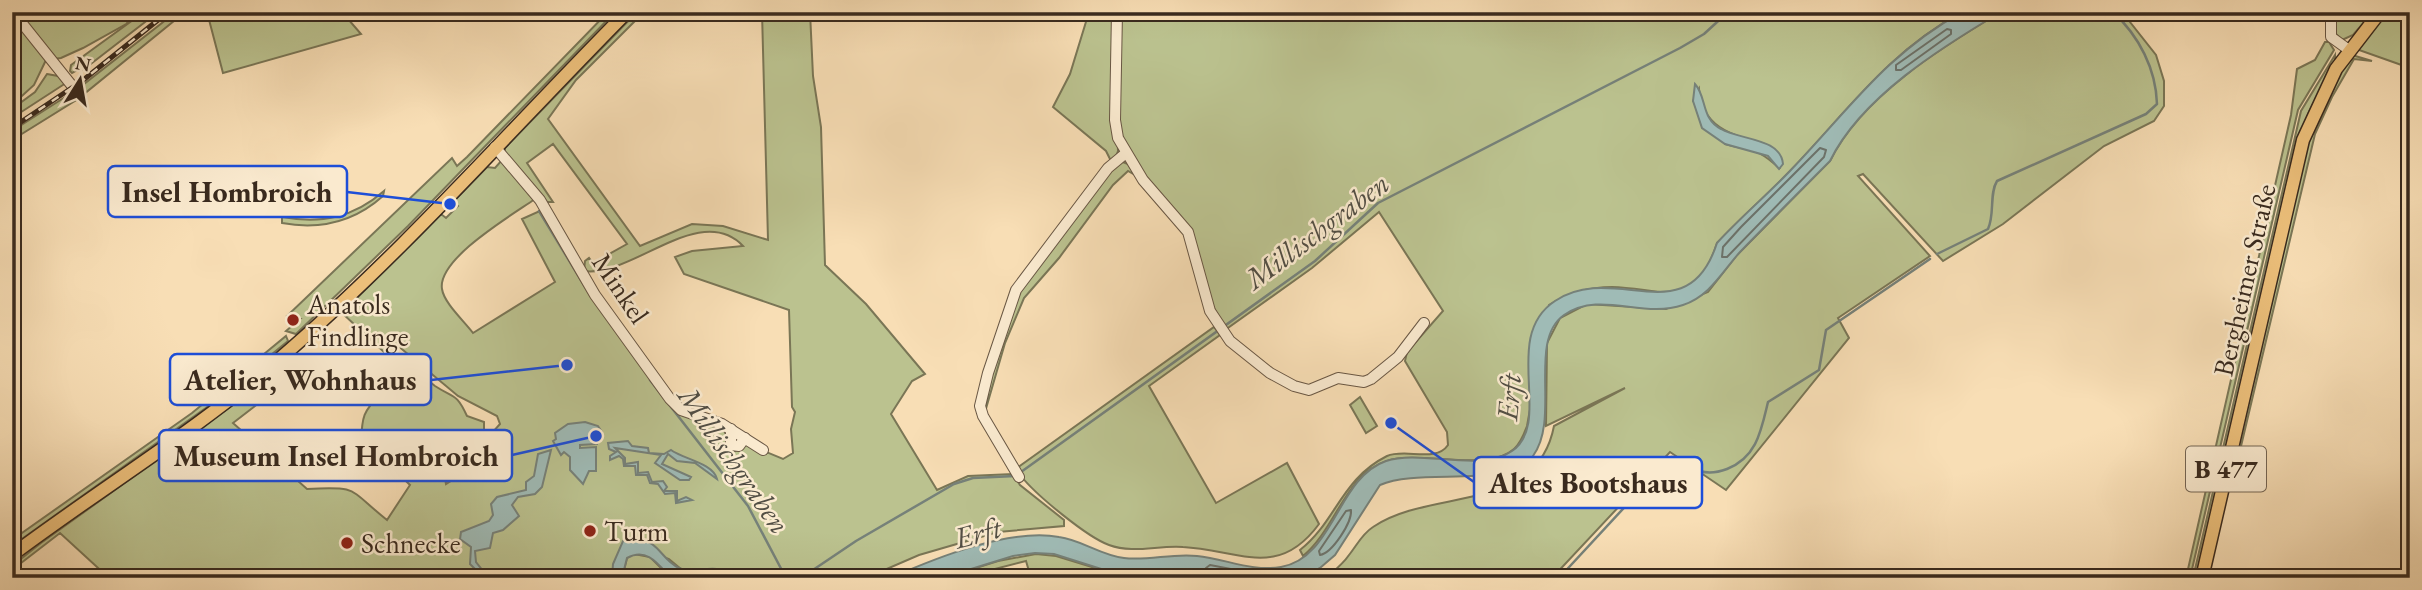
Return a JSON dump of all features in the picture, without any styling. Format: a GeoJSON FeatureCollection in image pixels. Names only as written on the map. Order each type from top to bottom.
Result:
{"type":"FeatureCollection","features":[{"type":"Feature","properties":{"kind":"main road"},"geometry":{"type":"LineString","coordinates":[[12,555],[178,438],[268,369],[353,291],[627,12]]}},
{"type":"Feature","properties":{"kind":"main road","name":"Bergheimer Straße"},"geometry":{"type":"LineString","coordinates":[[2202,578],[2296,163],[2312,114],[2349,50],[2380,12]]}},
{"type":"Feature","properties":{"kind":"street"},"geometry":{"type":"LineString","coordinates":[[13,12],[74,87]]}},
{"type":"Feature","properties":{"kind":"street"},"geometry":{"type":"LineString","coordinates":[[1117,12],[1115,120],[1118,138],[1151,190],[1176,215],[1188,232],[1207,301],[1221,330],[1270,373],[1294,386],[1309,390],[1338,378],[1364,382],[1371,379],[1398,357],[1424,323]]}},
{"type":"Feature","properties":{"kind":"street"},"geometry":{"type":"LineString","coordinates":[[2331,12],[2331,37],[2349,50]]}},
{"type":"Feature","properties":{"kind":"street","name":"Minkel"},"geometry":{"type":"LineString","coordinates":[[495,147],[540,200],[595,295],[670,400],[681,410],[731,429],[763,450]]}},
{"type":"Feature","properties":{"kind":"street"},"geometry":{"type":"LineString","coordinates":[[1019,477],[983,416],[980,406],[996,346],[1020,284],[1108,168],[1126,153]]}},
{"type":"Feature","properties":{"kind":"green space"},"geometry":{"type":"Polygon","coordinates":[[[12,12],[119,12],[128,23],[61,58],[46,60],[34,85],[12,105],[12,12]]]}},
{"type":"Feature","properties":{"kind":"green space"},"geometry":{"type":"Polygon","coordinates":[[[144,12],[158,12],[83,70],[81,68],[72,73],[70,71],[71,65],[144,12]]]}},
{"type":"Feature","properties":{"kind":"green space"},"geometry":{"type":"Polygon","coordinates":[[[176,12],[185,12],[84,94],[79,88],[176,12]]]}},
{"type":"Feature","properties":{"kind":"green space"},"geometry":{"type":"Polygon","coordinates":[[[207,12],[342,12],[361,34],[223,73],[207,12]]]}},
{"type":"Feature","properties":{"kind":"green space"},"geometry":{"type":"Polygon","coordinates":[[[608,12],[615,12],[408,226],[296,334],[286,331],[300,319],[290,319],[287,316],[452,158],[457,166],[467,157],[608,12]]]}},
{"type":"Feature","properties":{"kind":"green space"},"geometry":{"type":"Polygon","coordinates":[[[637,12],[644,12],[576,80],[548,119],[640,246],[692,224],[723,226],[768,240],[762,12],[810,12],[813,76],[821,127],[825,265],[866,304],[925,374],[912,381],[891,414],[937,490],[968,476],[1013,474],[1020,485],[1064,520],[1064,526],[998,532],[919,555],[866,578],[794,578],[785,574],[783,578],[720,578],[681,569],[669,559],[644,549],[622,555],[620,578],[109,578],[60,533],[12,570],[12,566],[41,543],[254,390],[264,399],[233,423],[307,489],[345,489],[359,496],[387,520],[410,485],[367,443],[361,442],[361,433],[370,405],[381,393],[377,387],[385,369],[400,355],[435,386],[454,396],[467,416],[484,422],[484,453],[444,473],[446,484],[474,466],[481,469],[494,459],[491,434],[500,424],[497,416],[458,396],[397,345],[390,345],[385,353],[342,313],[441,214],[446,218],[458,206],[453,202],[487,167],[495,168],[502,160],[535,199],[478,239],[451,265],[444,277],[442,289],[446,300],[473,333],[555,282],[522,219],[542,210],[668,403],[720,427],[725,431],[727,447],[735,451],[747,444],[783,459],[793,453],[791,429],[795,412],[792,407],[789,310],[684,274],[675,257],[692,251],[743,246],[726,234],[707,232],[665,244],[623,264],[603,270],[584,271],[585,261],[589,258],[593,263],[627,244],[553,144],[527,163],[553,202],[547,202],[505,152],[505,148],[637,12]]]}},
{"type":"Feature","properties":{"kind":"green space"},"geometry":{"type":"Polygon","coordinates":[[[1089,12],[1114,12],[1118,151],[1115,159],[1110,159],[1106,151],[1053,107],[1070,74],[1089,12]]]}},
{"type":"Feature","properties":{"kind":"green space"},"geometry":{"type":"Polygon","coordinates":[[[1119,12],[1962,12],[1911,46],[1869,85],[1790,171],[1717,243],[1698,280],[1687,288],[1662,292],[1595,288],[1571,294],[1549,305],[1527,426],[1514,449],[1502,456],[1488,459],[1401,458],[1373,468],[1351,490],[1324,532],[1303,556],[1300,550],[1322,527],[1359,476],[1372,465],[1394,454],[1436,453],[1448,445],[1447,432],[1405,361],[1407,352],[1443,311],[1379,212],[1312,268],[1225,330],[1207,294],[1191,230],[1146,180],[1124,143],[1118,120],[1119,12]],[[1699,89],[1693,101],[1725,144],[1760,154],[1780,169],[1765,144],[1721,128],[1712,121],[1701,102],[1699,89]]]}},
{"type":"Feature","properties":{"kind":"green space"},"geometry":{"type":"Polygon","coordinates":[[[2001,12],[2122,12],[2156,55],[2164,81],[2164,106],[2154,121],[2104,146],[2003,224],[1943,261],[1863,174],[1858,176],[1930,256],[1838,318],[1849,338],[1726,490],[1670,452],[1552,578],[1326,578],[1373,527],[1397,515],[1505,487],[1527,474],[1544,454],[1554,426],[1625,388],[1546,426],[1547,343],[1560,318],[1587,304],[1666,309],[1708,292],[1737,255],[1830,161],[1861,116],[1882,95],[1929,58],[2001,12]]]}},
{"type":"Feature","properties":{"kind":"green space"},"geometry":{"type":"Polygon","coordinates":[[[2334,12],[2373,12],[2353,35],[2342,40],[2334,32],[2334,12]]]}},
{"type":"Feature","properties":{"kind":"green space"},"geometry":{"type":"Polygon","coordinates":[[[2386,12],[2410,12],[2410,68],[2359,50],[2358,46],[2386,12]]]}},
{"type":"Feature","properties":{"kind":"green space"},"geometry":{"type":"Polygon","coordinates":[[[2325,42],[2329,42],[2334,50],[2298,110],[2190,578],[2186,578],[2291,115],[2297,69],[2315,60],[2325,42]]]}},
{"type":"Feature","properties":{"kind":"green space"},"geometry":{"type":"Polygon","coordinates":[[[2335,55],[2335,61],[2309,112],[2299,139],[2199,578],[2193,578],[2301,111],[2335,55]]]}},
{"type":"Feature","properties":{"kind":"green space"},"geometry":{"type":"Polygon","coordinates":[[[2352,55],[2372,61],[2354,59],[2315,134],[2237,463],[2234,456],[2307,140],[2328,92],[2352,55]]]}},
{"type":"Feature","properties":{"kind":"green space"},"geometry":{"type":"Polygon","coordinates":[[[47,74],[58,76],[66,83],[12,118],[12,109],[35,92],[47,74]]]}},
{"type":"Feature","properties":{"kind":"green space"},"geometry":{"type":"Polygon","coordinates":[[[73,92],[78,99],[12,140],[12,131],[73,92]]]}},
{"type":"Feature","properties":{"kind":"green space"},"geometry":{"type":"Polygon","coordinates":[[[1120,161],[1128,164],[1135,175],[1128,171],[1113,185],[1059,258],[1024,298],[1005,343],[985,412],[991,373],[1015,298],[1107,172],[1120,161]]]}},
{"type":"Feature","properties":{"kind":"green space"},"geometry":{"type":"Polygon","coordinates":[[[384,191],[383,196],[372,205],[336,222],[310,225],[282,223],[282,217],[310,220],[336,217],[360,207],[384,191]]]}},
{"type":"Feature","properties":{"kind":"green space"},"geometry":{"type":"Polygon","coordinates":[[[1214,327],[1220,335],[1149,386],[1216,503],[1287,463],[1319,524],[1304,541],[1288,552],[1257,558],[1183,547],[1118,548],[1100,541],[1075,525],[1021,476],[1017,468],[1214,327]]]}},
{"type":"Feature","properties":{"kind":"green space"},"geometry":{"type":"Polygon","coordinates":[[[286,336],[288,341],[210,405],[12,546],[12,540],[192,413],[286,336]]]}},
{"type":"Feature","properties":{"kind":"green space"},"geometry":{"type":"Polygon","coordinates":[[[1360,397],[1377,426],[1366,433],[1350,405],[1360,397]]]}},
{"type":"Feature","properties":{"kind":"green space"},"geometry":{"type":"Polygon","coordinates":[[[634,554],[650,557],[671,578],[622,578],[627,558],[634,554]]]}},
{"type":"Feature","properties":{"kind":"green space"},"geometry":{"type":"Polygon","coordinates":[[[1036,554],[1056,556],[1118,575],[1201,578],[1031,578],[1026,561],[960,578],[944,578],[998,561],[1036,554]]]}},
{"type":"Feature","properties":{"kind":"water"},"geometry":{"type":"Polygon","coordinates":[[[1962,12],[2001,12],[1929,58],[1882,95],[1844,138],[1830,161],[1740,252],[1701,296],[1683,305],[1668,308],[1592,305],[1564,315],[1553,327],[1547,343],[1541,440],[1533,456],[1521,466],[1484,475],[1417,478],[1380,485],[1335,555],[1320,568],[1301,578],[1214,578],[1192,572],[1117,574],[1054,554],[1035,553],[1013,556],[942,578],[890,578],[973,547],[1039,535],[1075,541],[1124,558],[1188,555],[1260,568],[1281,567],[1299,561],[1313,549],[1356,483],[1370,470],[1386,461],[1416,457],[1484,460],[1512,451],[1524,438],[1529,420],[1528,357],[1531,336],[1539,317],[1555,301],[1578,291],[1601,288],[1647,292],[1668,291],[1687,285],[1704,270],[1717,243],[1790,171],[1889,65],[1935,28],[1962,12]]]}},
{"type":"Feature","properties":{"kind":"water"},"geometry":{"type":"Polygon","coordinates":[[[1695,84],[1710,120],[1729,133],[1768,144],[1781,155],[1783,164],[1779,169],[1768,156],[1725,144],[1702,128],[1693,101],[1695,84]]]}},
{"type":"Feature","properties":{"kind":"water"},"geometry":{"type":"Polygon","coordinates":[[[585,422],[598,426],[602,432],[597,444],[580,445],[580,448],[596,447],[596,471],[589,471],[583,484],[570,470],[570,457],[564,452],[561,455],[553,441],[556,439],[555,433],[568,424],[585,422]]]}},
{"type":"Feature","properties":{"kind":"water"},"geometry":{"type":"Polygon","coordinates":[[[628,441],[632,446],[648,448],[649,453],[664,454],[671,450],[704,465],[717,479],[695,463],[677,461],[668,454],[662,464],[691,477],[689,480],[680,480],[655,463],[661,455],[615,448],[625,458],[625,464],[638,462],[638,473],[648,472],[652,482],[663,481],[667,487],[664,491],[677,491],[677,501],[686,497],[692,500],[676,503],[675,493],[665,494],[658,484],[650,483],[647,475],[636,475],[635,466],[624,466],[623,459],[619,456],[610,460],[610,456],[616,452],[609,449],[608,443],[628,441]]]}},
{"type":"Feature","properties":{"kind":"water"},"geometry":{"type":"Polygon","coordinates":[[[551,450],[542,487],[535,494],[518,497],[512,505],[519,516],[503,530],[493,533],[490,548],[475,551],[476,562],[488,577],[501,572],[512,578],[484,578],[470,564],[471,547],[460,539],[461,532],[489,521],[493,515],[491,504],[497,497],[526,490],[526,482],[534,476],[538,454],[551,450]]]}},
{"type":"Feature","properties":{"kind":"water"},"geometry":{"type":"Polygon","coordinates":[[[634,538],[655,546],[679,568],[693,571],[719,569],[736,578],[671,578],[652,559],[634,555],[627,558],[622,578],[612,578],[613,564],[623,541],[634,538]]]}},
{"type":"Feature","properties":{"kind":"waterway","name":"Millischgraben"},"geometry":{"type":"LineString","coordinates":[[1021,472],[1315,261],[1378,203],[1680,48],[1704,34],[1728,12]]}},
{"type":"Feature","properties":{"kind":"waterway"},"geometry":{"type":"LineString","coordinates":[[1937,254],[1988,229],[1997,181],[2146,114],[2157,104],[2153,78],[2144,54],[2131,32],[2113,12]]}},
{"type":"Feature","properties":{"kind":"waterway","name":"Millischgraben"},"geometry":{"type":"LineString","coordinates":[[539,211],[590,295]]}},
{"type":"Feature","properties":{"kind":"waterway"},"geometry":{"type":"LineString","coordinates":[[1559,578],[1671,457],[1683,459],[1700,471],[1710,472],[1727,469],[1745,458],[1756,442],[1768,402],[1819,370],[1826,330],[1930,259]]}},
{"type":"Feature","properties":{"kind":"waterway","name":"Millischgraben"},"geometry":{"type":"LineString","coordinates":[[650,380],[748,506],[786,578]]}},
{"type":"Feature","properties":{"kind":"waterway","name":"Millischgraben"},"geometry":{"type":"LineString","coordinates":[[801,578],[856,541],[954,484],[973,478],[1015,476]]}},
{"type":"Feature","properties":{"kind":"railway"},"geometry":{"type":"LineString","coordinates":[[12,128],[82,81],[168,12]]}},
{"type":"Feature","properties":{"kind":"place","name":"Insel Hombroich"},"geometry":{"type":"Point","coordinates":[450,204]}},
{"type":"Feature","properties":{"kind":"place","name":"Anatols Findlinge"},"geometry":{"type":"Point","coordinates":[293,320]}},
{"type":"Feature","properties":{"kind":"place","name":"Atelier, Wohnhaus"},"geometry":{"type":"Point","coordinates":[567,365]}},
{"type":"Feature","properties":{"kind":"place","name":"Altes Bootshaus"},"geometry":{"type":"Point","coordinates":[1391,423]}},
{"type":"Feature","properties":{"kind":"place","name":"Museum Insel Hombroich"},"geometry":{"type":"Point","coordinates":[596,436]}},
{"type":"Feature","properties":{"kind":"place","name":"Turm"},"geometry":{"type":"Point","coordinates":[590,531]}},
{"type":"Feature","properties":{"kind":"place","name":"Schnecke"},"geometry":{"type":"Point","coordinates":[347,543]}},
{"type":"Feature","properties":{"kind":"water label","name":"Erft"},"geometry":{"type":"Point","coordinates":[1509,397]}},
{"type":"Feature","properties":{"kind":"water label","name":"Erft"},"geometry":{"type":"Point","coordinates":[978,533]}}]}
